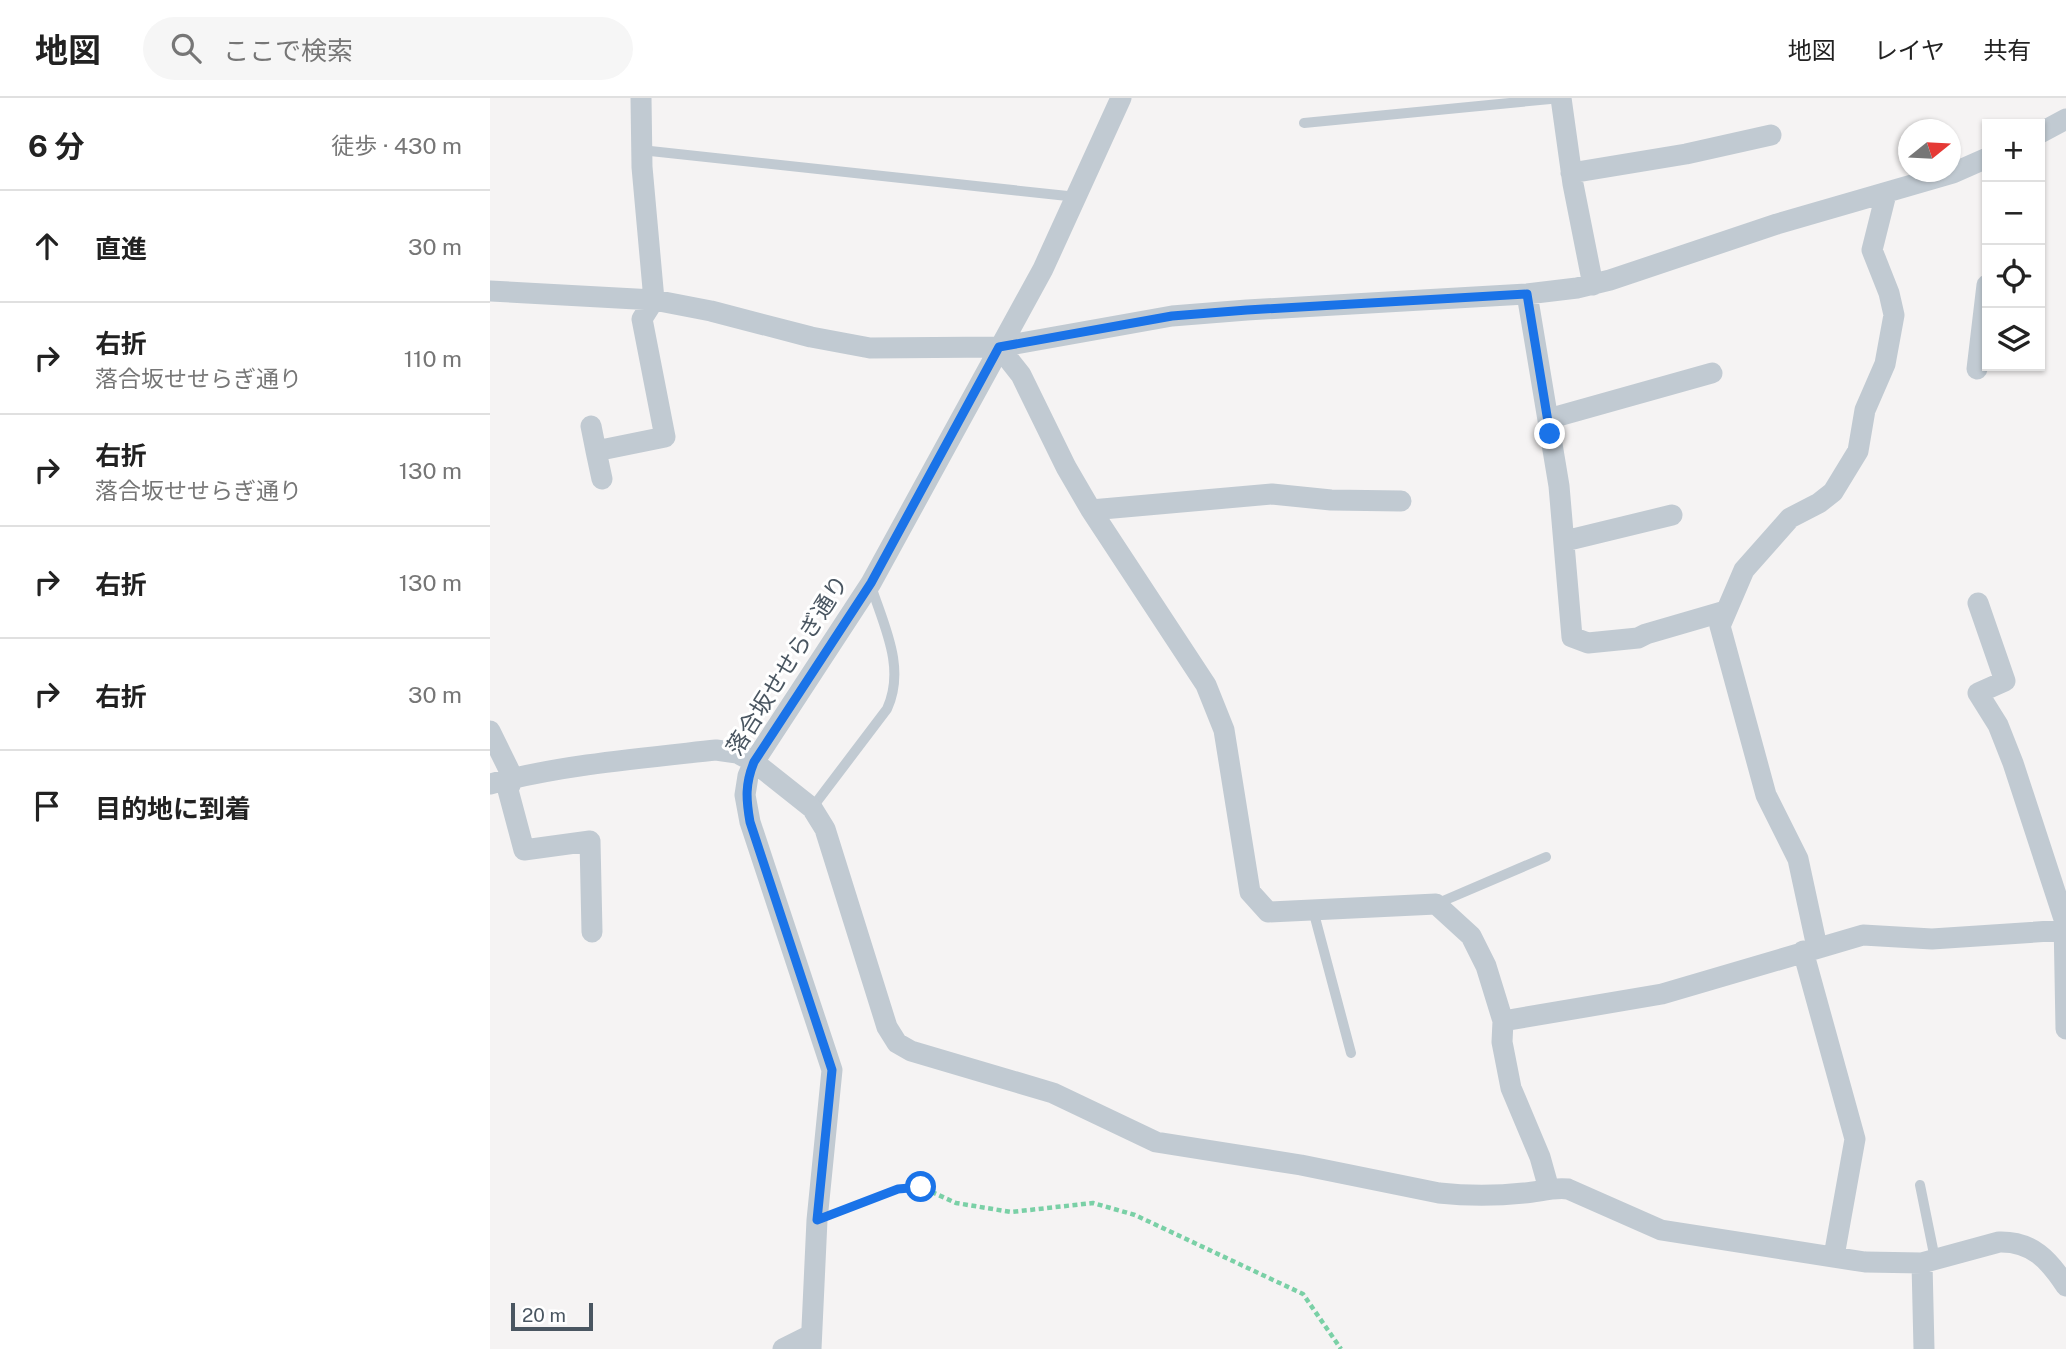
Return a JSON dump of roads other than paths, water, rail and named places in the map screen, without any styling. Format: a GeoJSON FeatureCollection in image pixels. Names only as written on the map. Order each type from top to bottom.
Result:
{"type":"FeatureCollection","features":[{"type":"Feature","properties":{"kind":"street"},"geometry":{"type":"LineString","coordinates":[[596,451],[665,437],[642,318],[654,300],[641,150],[641,98]]}},
{"type":"Feature","properties":{"kind":"street","name":"落合坂せせらぎ通り"},"geometry":{"type":"LineString","coordinates":[[811,1342],[817,1220],[832,1070],[750,822],[745,794],[748,776],[754,762],[871,583],[1043,269],[1121,98]]}},
{"type":"Feature","properties":{"kind":"street"},"geometry":{"type":"LineString","coordinates":[[1561,98],[1571,173],[1593,285]]}},
{"type":"Feature","properties":{"kind":"street"},"geometry":{"type":"LineString","coordinates":[[2045,130],[2066,119]]}},
{"type":"Feature","properties":{"kind":"street"},"geometry":{"type":"LineString","coordinates":[[1571,173],[1686,154],[1771,135]]}},
{"type":"Feature","properties":{"kind":"street"},"geometry":{"type":"LineString","coordinates":[[490,291],[654,300],[870,348],[999,347],[1172,316],[1527,294],[1593,285],[1777,224],[1953,173],[1982,160]]}},
{"type":"Feature","properties":{"kind":"street"},"geometry":{"type":"LineString","coordinates":[[1834,1256],[1855,1139],[1810,949],[1798,859],[1766,795],[1720,626],[1744,570],[1790,517],[1819,503],[1833,492],[1858,451],[1865,410],[1885,364],[1894,315],[1889,293],[1872,250],[1886,194]]}},
{"type":"Feature","properties":{"kind":"street"},"geometry":{"type":"LineString","coordinates":[[1527,294],[1565,541],[1572,637],[1588,643],[1638,638],[1725,611]]}},
{"type":"Feature","properties":{"kind":"street"},"geometry":{"type":"LineString","coordinates":[[1977,369],[1984,308]]}},
{"type":"Feature","properties":{"kind":"street"},"geometry":{"type":"LineString","coordinates":[[999,347],[1021,375],[1066,467],[1091,510],[1206,685],[1224,730],[1250,892],[1268,912],[1436,904],[1471,936],[1486,966],[1503,1021],[1502,1042],[1511,1088],[1540,1157],[1549,1189]]}},
{"type":"Feature","properties":{"kind":"street"},"geometry":{"type":"LineString","coordinates":[[1548,419],[1712,373]]}},
{"type":"Feature","properties":{"kind":"street"},"geometry":{"type":"LineString","coordinates":[[591,426],[602,479]]}},
{"type":"Feature","properties":{"kind":"street"},"geometry":{"type":"LineString","coordinates":[[1091,510],[1272,494],[1331,500],[1401,501]]}},
{"type":"Feature","properties":{"kind":"street"},"geometry":{"type":"LineString","coordinates":[[1565,541],[1672,515]]}},
{"type":"Feature","properties":{"kind":"street"},"geometry":{"type":"LineString","coordinates":[[1978,603],[2005,681],[1978,693],[1998,725],[2013,763],[2064,919],[2066,1029]]}},
{"type":"Feature","properties":{"kind":"street"},"geometry":{"type":"LineString","coordinates":[[490,731],[513,778],[508,790],[524,850],[590,841],[592,932]]}},
{"type":"Feature","properties":{"kind":"street"},"geometry":{"type":"LineString","coordinates":[[490,784],[513,778],[716,750],[737,753],[754,762],[812,808],[825,829],[887,1027],[897,1043],[911,1051],[1053,1093],[1156,1142],[1439,1193],[1505,1195],[1568,1189],[1661,1230],[1866,1262],[1909,1265],[1999,1242],[2011,1242],[2028,1246],[2039,1253],[2066,1286]]}},
{"type":"Feature","properties":{"kind":"street"},"geometry":{"type":"LineString","coordinates":[[1503,1021],[1662,994],[1863,935],[1932,939],[2064,930]]}},
{"type":"Feature","properties":{"kind":"street"},"geometry":{"type":"LineString","coordinates":[[1924,1349],[1929,1261]]}},
{"type":"Feature","properties":{"kind":"street"},"geometry":{"type":"LineString","coordinates":[[783,1349],[811,1342]]}},
{"type":"Feature","properties":{"kind":"lane"},"geometry":{"type":"LineString","coordinates":[[1304,123],[1561,98]]}},
{"type":"Feature","properties":{"kind":"lane"},"geometry":{"type":"LineString","coordinates":[[641,150],[1077,197]]}},
{"type":"Feature","properties":{"kind":"lane"},"geometry":{"type":"LineString","coordinates":[[812,808],[887,709],[894,693],[894,656],[871,583]]}},
{"type":"Feature","properties":{"kind":"lane"},"geometry":{"type":"LineString","coordinates":[[1436,904],[1546,857]]}},
{"type":"Feature","properties":{"kind":"lane"},"geometry":{"type":"LineString","coordinates":[[1313,910],[1351,1053]]}},
{"type":"Feature","properties":{"kind":"lane"},"geometry":{"type":"LineString","coordinates":[[1920,1185],[1929,1261]]}}]}
